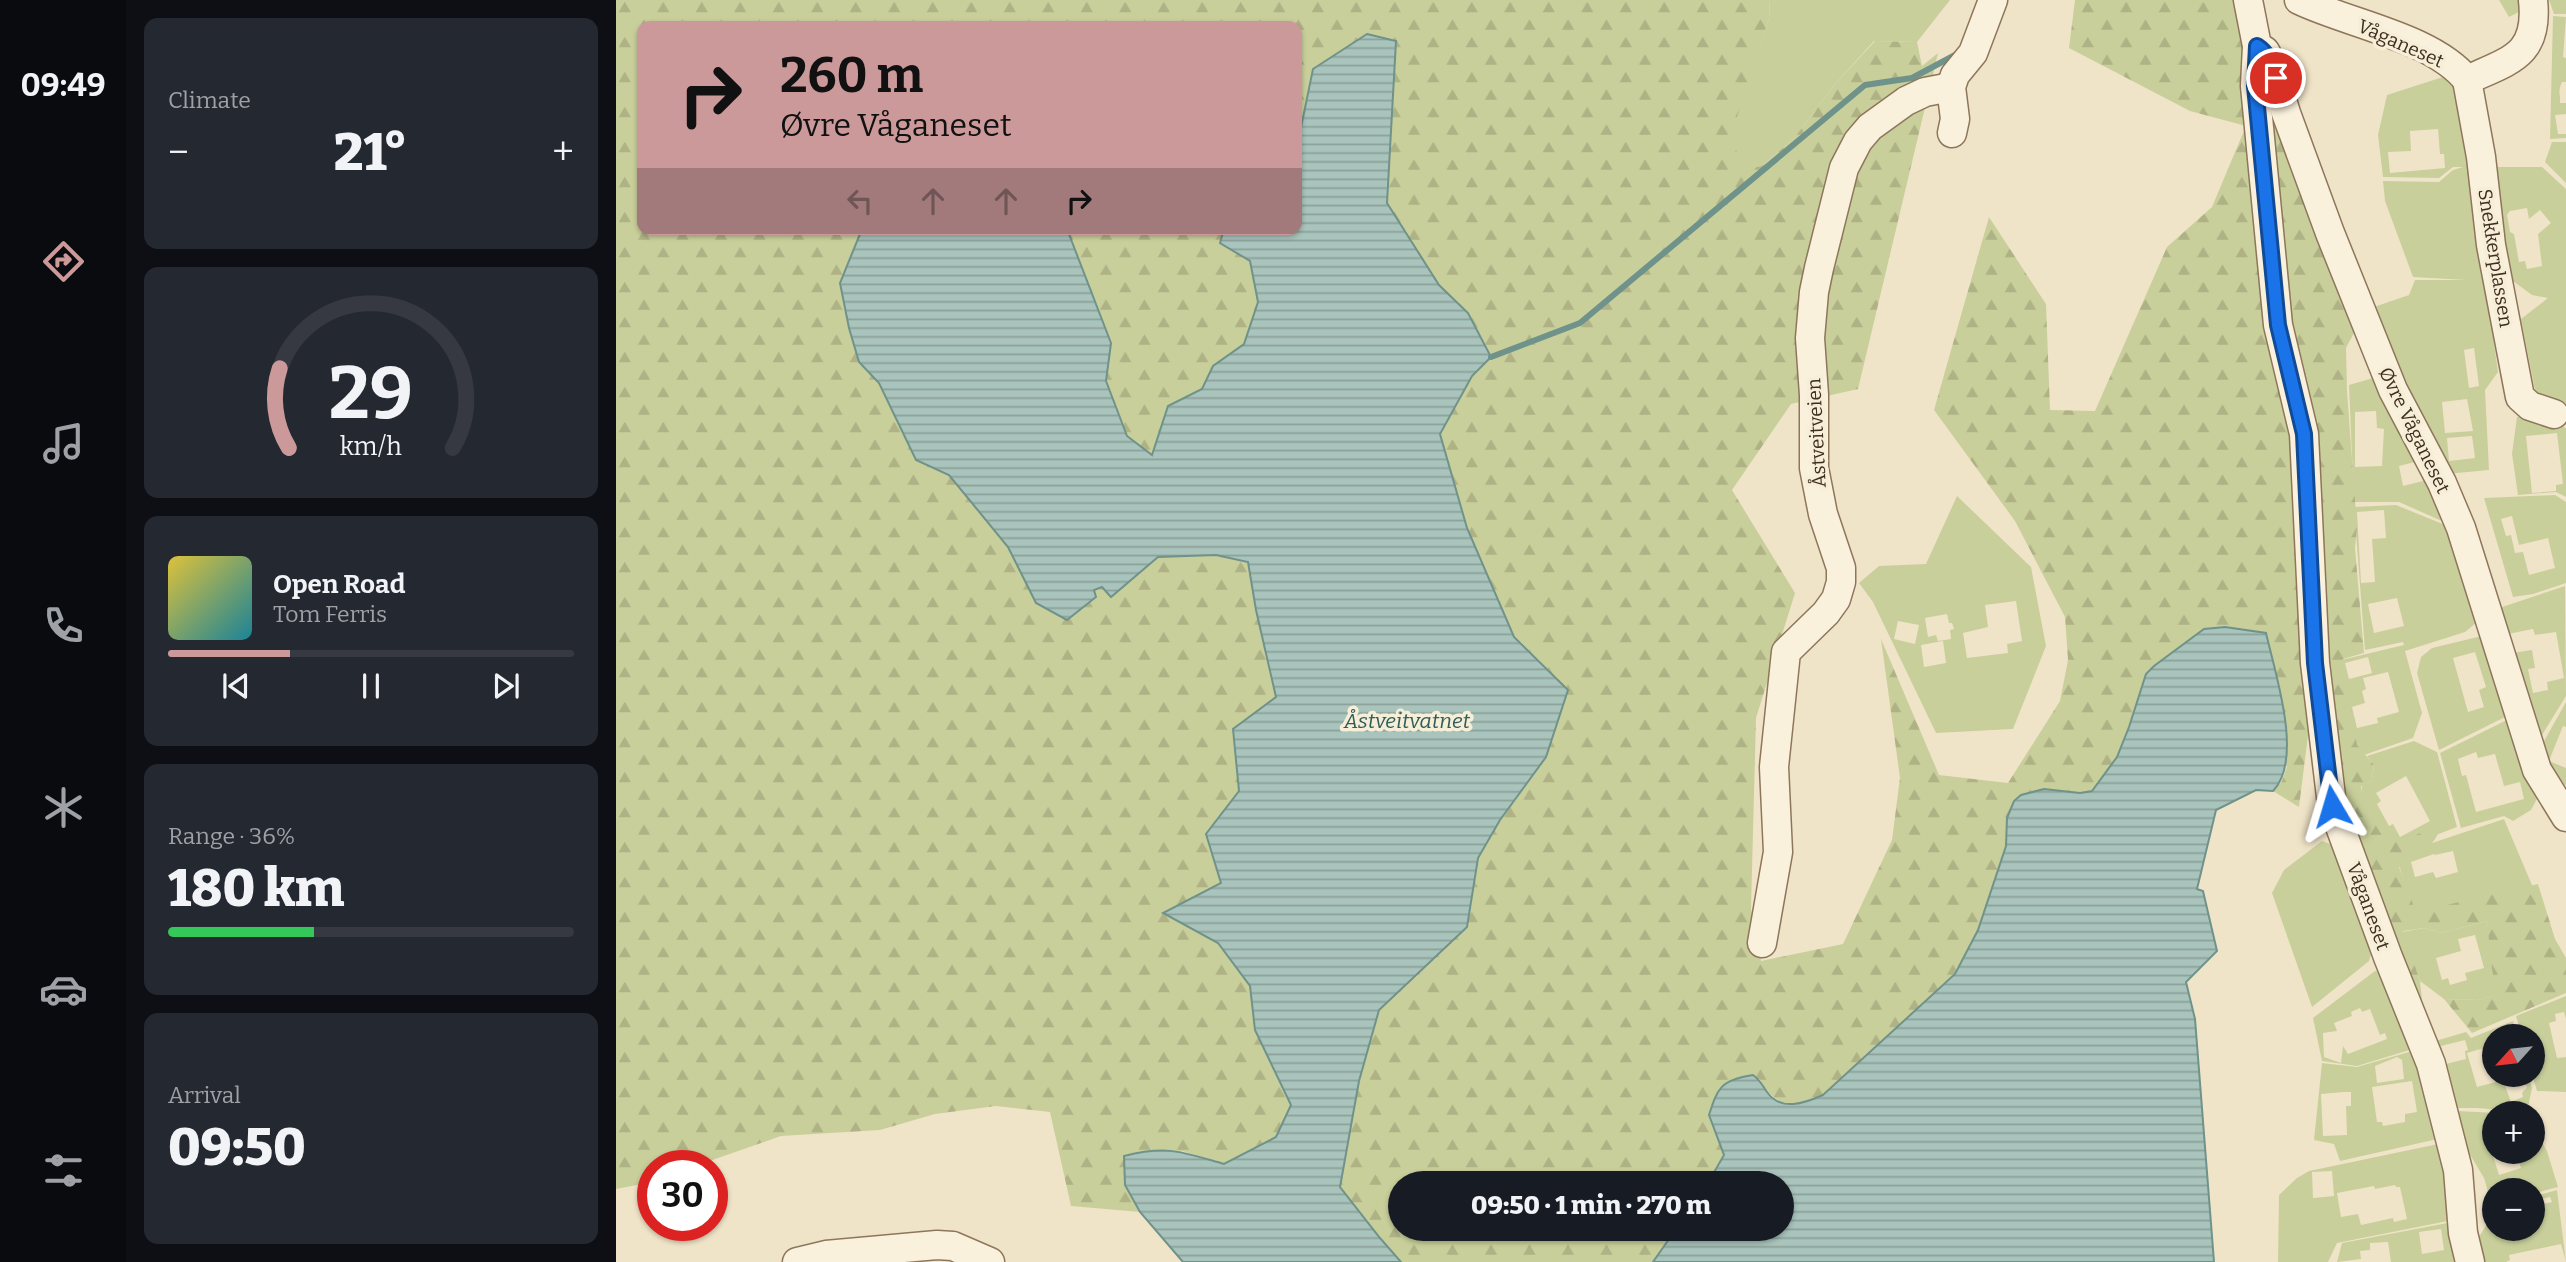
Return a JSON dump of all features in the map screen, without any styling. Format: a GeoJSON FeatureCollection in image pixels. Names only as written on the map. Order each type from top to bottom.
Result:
{"type":"FeatureCollection","features":[{"type":"Feature","properties":{"kind":"street"},"geometry":{"type":"LineString","coordinates":[[1952,133],[1955,119],[1951,87],[1955,75],[1973,53],[1993,0]]}},
{"type":"Feature","properties":{"kind":"street","name":"Våganeset"},"geometry":{"type":"LineString","coordinates":[[2248,0],[2257,46],[2255,86],[2278,325],[2304,434],[2315,663],[2332,806],[2431,1064],[2458,1170],[2463,1233],[2470,1262]]}},
{"type":"Feature","properties":{"kind":"street","name":"Våganeset"},"geometry":{"type":"LineString","coordinates":[[2299,0],[2423,48],[2458,69],[2467,80]]}},
{"type":"Feature","properties":{"kind":"street"},"geometry":{"type":"LineString","coordinates":[[2467,80],[2499,65],[2522,51],[2530,42],[2535,30],[2533,0]]}},
{"type":"Feature","properties":{"kind":"street","name":"Øvre Våganeset"},"geometry":{"type":"LineString","coordinates":[[2257,46],[2265,51],[2270,60],[2286,113],[2330,233],[2393,390],[2452,505],[2537,770],[2566,817]]}},
{"type":"Feature","properties":{"kind":"street","name":"Snekkerplassen"},"geometry":{"type":"LineString","coordinates":[[2467,80],[2482,157],[2491,245],[2520,397],[2530,406],[2554,414]]}},
{"type":"Feature","properties":{"kind":"street","name":"Åstveitveien"},"geometry":{"type":"LineString","coordinates":[[1762,943],[1778,852],[1774,767],[1786,652],[1826,612],[1836,599],[1841,582],[1841,568],[1823,514],[1814,468],[1814,395],[1810,338],[1819,268],[1844,168],[1858,141],[1870,127],[1906,101],[1925,92],[1951,87]]}},
{"type":"Feature","properties":{"kind":"street"},"geometry":{"type":"LineString","coordinates":[[797,1262],[826,1255],[937,1245],[953,1246],[990,1262]]}},
{"type":"Feature","properties":{"kind":"green space"},"geometry":{"type":"Polygon","coordinates":[[[616,0],[1770,0],[1769,18],[1732,133],[1741,170],[1762,166],[1794,138],[1836,83],[1875,41],[1917,42],[1922,66],[1938,53],[1858,389],[1791,404],[1732,490],[1795,593],[1756,718],[1751,909],[1761,961],[1843,944],[1892,840],[1900,778],[1881,639],[1939,775],[2008,783],[2060,701],[2068,660],[2065,617],[2015,521],[1934,410],[1989,217],[2046,304],[2050,410],[2095,411],[2167,247],[2212,207],[2246,126],[2190,111],[2069,48],[2075,0],[2252,0],[2356,329],[2346,348],[2347,391],[2357,527],[2355,548],[2364,653],[2343,659],[2357,745],[2374,765],[2372,780],[2361,786],[2361,802],[2388,845],[2440,826],[2430,845],[2399,867],[2416,912],[2538,884],[2555,939],[2566,958],[2566,993],[2493,1024],[2482,1024],[2482,1029],[2472,1033],[2444,999],[2478,1000],[2497,995],[2487,921],[2442,933],[2424,928],[2403,931],[2420,981],[2425,1027],[2343,808],[2322,624],[2299,807],[2273,791],[2282,781],[2287,766],[2129,727],[2117,757],[2092,791],[2080,793],[2044,789],[2007,818],[2006,846],[1978,930],[1954,974],[1823,1095],[1787,1104],[1773,1096],[1759,1079],[1724,1149],[1721,1164],[1716,1171],[1388,1171],[1388,1241],[1668,1241],[1653,1262],[1401,1262],[1340,1187],[1359,1081],[1379,1010],[1467,927],[1478,858],[1568,690],[1514,637],[1467,528],[1439,434],[1472,376],[1491,357],[1468,313],[1439,285],[1387,203],[1395,41],[1313,69],[1302,123],[1302,21],[637,21],[637,235],[860,235],[840,283],[859,362],[879,382],[916,460],[949,475],[1008,547],[1036,603],[1101,587],[1112,596],[1158,557],[1216,555],[1248,561],[1276,697],[1233,729],[1239,791],[1206,834],[1221,883],[1164,913],[1218,943],[1250,986],[1255,1030],[1292,1105],[1276,1137],[1224,1165],[1182,1151],[1125,1185],[1140,1212],[1071,1206],[1050,1112],[996,1106],[935,1114],[880,1130],[781,1136],[728,1155],[728,1150],[637,1150],[637,1185],[616,1189],[616,0]]]}},
{"type":"Feature","properties":{"kind":"green space"},"geometry":{"type":"Polygon","coordinates":[[[1770,0],[1950,0],[1917,42],[1874,41],[1836,83],[1794,138],[1762,166],[1740,171],[1731,133],[1769,18],[1770,0]]]}},
{"type":"Feature","properties":{"kind":"green space"},"geometry":{"type":"Polygon","coordinates":[[[2499,0],[2529,0],[2529,7],[2509,17],[2499,0]]]}},
{"type":"Feature","properties":{"kind":"green space"},"geometry":{"type":"Polygon","coordinates":[[[2549,0],[2566,0],[2566,14],[2554,14],[2549,0]]]}},
{"type":"Feature","properties":{"kind":"green space"},"geometry":{"type":"Polygon","coordinates":[[[2553,16],[2566,17],[2563,57],[2566,58],[2566,82],[2562,82],[2559,91],[2560,103],[2566,103],[2566,114],[2555,115],[2558,134],[2566,134],[2566,138],[2550,139],[2553,16]]]}},
{"type":"Feature","properties":{"kind":"green space"},"geometry":{"type":"Polygon","coordinates":[[[2446,76],[2458,88],[2498,372],[2485,390],[2489,470],[2446,474],[2368,309],[2409,295],[2415,280],[2466,280],[2413,277],[2385,201],[2383,181],[2439,182],[2453,170],[2463,167],[2453,167],[2439,178],[2383,177],[2378,135],[2387,95],[2446,76]],[[2438,129],[2410,131],[2411,151],[2388,152],[2390,173],[2445,168],[2444,154],[2440,154],[2438,129]],[[2474,348],[2464,350],[2469,388],[2479,386],[2474,348]],[[2467,399],[2442,402],[2445,433],[2473,431],[2467,399]],[[2472,436],[2447,438],[2449,461],[2475,458],[2472,436]]]}},
{"type":"Feature","properties":{"kind":"green space"},"geometry":{"type":"Polygon","coordinates":[[[2552,142],[2566,142],[2566,183],[2545,162],[2552,142]]]}},
{"type":"Feature","properties":{"kind":"green space"},"geometry":{"type":"Polygon","coordinates":[[[2491,167],[2542,167],[2566,189],[2566,411],[2536,395],[2521,319],[2548,298],[2532,295],[2502,273],[2491,167]],[[2527,208],[2510,211],[2507,215],[2519,262],[2525,261],[2527,269],[2542,266],[2538,234],[2551,223],[2540,210],[2529,219],[2527,208]]]}},
{"type":"Feature","properties":{"kind":"green space"},"geometry":{"type":"Polygon","coordinates":[[[1069,235],[1222,235],[1220,243],[1250,261],[1258,302],[1244,344],[1213,366],[1202,389],[1168,406],[1152,455],[1127,436],[1105,381],[1111,343],[1069,235]]]}},
{"type":"Feature","properties":{"kind":"green space"},"geometry":{"type":"Polygon","coordinates":[[[2380,376],[2453,526],[2399,502],[2354,502],[2349,385],[2380,376]],[[2376,411],[2355,412],[2355,467],[2382,466],[2384,429],[2377,428],[2376,411]],[[2419,461],[2399,466],[2403,486],[2423,481],[2419,461]]]}},
{"type":"Feature","properties":{"kind":"green space"},"geometry":{"type":"Polygon","coordinates":[[[2533,413],[2566,428],[2566,497],[2556,492],[2518,495],[2512,454],[2517,417],[2533,413]],[[2557,433],[2526,436],[2532,493],[2556,491],[2556,485],[2563,484],[2557,433]]]}},
{"type":"Feature","properties":{"kind":"green space"},"geometry":{"type":"Polygon","coordinates":[[[2555,495],[2566,502],[2566,583],[2533,594],[2513,597],[2484,498],[2555,495]],[[2512,516],[2501,519],[2506,536],[2511,535],[2515,553],[2523,552],[2529,575],[2555,568],[2548,538],[2519,545],[2512,516]]]}},
{"type":"Feature","properties":{"kind":"green space"},"geometry":{"type":"Polygon","coordinates":[[[1957,496],[2031,567],[2046,646],[2013,729],[1936,733],[1873,602],[1859,583],[1879,566],[1926,564],[1957,496]],[[2016,601],[1985,605],[1988,627],[1963,633],[1967,658],[2008,653],[2007,644],[2022,641],[2016,601]],[[1947,614],[1925,618],[1928,637],[1936,635],[1938,641],[1951,639],[1950,630],[1954,629],[1947,614]],[[1898,621],[1894,639],[1915,644],[1919,625],[1898,621]],[[1943,641],[1921,645],[1924,667],[1946,663],[1943,641]]]}},
{"type":"Feature","properties":{"kind":"green space"},"geometry":{"type":"Polygon","coordinates":[[[2396,505],[2455,529],[2483,617],[2465,632],[2405,651],[2422,713],[2413,738],[2364,755],[2356,745],[2337,661],[2404,645],[2403,642],[2365,650],[2354,507],[2396,505]],[[2384,510],[2357,512],[2361,583],[2375,582],[2372,539],[2386,538],[2384,510]],[[2397,598],[2368,604],[2374,633],[2404,626],[2397,598]],[[2368,657],[2345,663],[2349,679],[2372,673],[2368,657]],[[2388,672],[2363,678],[2366,689],[2362,691],[2365,703],[2352,707],[2357,728],[2378,723],[2377,718],[2399,712],[2388,672]]]}},
{"type":"Feature","properties":{"kind":"green space"},"geometry":{"type":"Polygon","coordinates":[[[2565,586],[2566,696],[2534,748],[2493,610],[2565,586]],[[2533,629],[2508,634],[2512,653],[2532,650],[2535,668],[2528,669],[2533,693],[2548,690],[2547,682],[2564,678],[2556,632],[2535,635],[2533,629]]]}},
{"type":"Feature","properties":{"kind":"green space"},"geometry":{"type":"Polygon","coordinates":[[[2490,634],[2513,713],[2439,750],[2417,673],[2421,657],[2432,648],[2490,634]],[[2475,652],[2453,658],[2468,712],[2484,707],[2479,690],[2486,687],[2475,652]]]}},
{"type":"Feature","properties":{"kind":"green space"},"geometry":{"type":"Polygon","coordinates":[[[2566,702],[2566,727],[2563,726],[2549,761],[2566,768],[2566,784],[2559,795],[2535,757],[2566,702]]]}},
{"type":"Feature","properties":{"kind":"green space"},"geometry":{"type":"Polygon","coordinates":[[[2515,716],[2541,791],[2531,810],[2513,821],[2504,816],[2461,828],[2440,753],[2515,716]],[[2476,752],[2458,759],[2462,776],[2466,775],[2476,812],[2524,799],[2520,782],[2504,786],[2495,754],[2478,758],[2476,752]]]}},
{"type":"Feature","properties":{"kind":"green space"},"geometry":{"type":"Polygon","coordinates":[[[2414,741],[2437,752],[2457,827],[2391,852],[2360,801],[2362,785],[2372,780],[2374,766],[2367,756],[2414,741]],[[2406,776],[2376,793],[2381,801],[2377,804],[2389,826],[2393,824],[2400,837],[2430,821],[2406,776]]]}},
{"type":"Feature","properties":{"kind":"green space"},"geometry":{"type":"Polygon","coordinates":[[[2504,819],[2534,890],[2414,915],[2396,855],[2504,819]],[[2453,851],[2411,862],[2415,877],[2433,872],[2436,878],[2458,872],[2453,851]]]}},
{"type":"Feature","properties":{"kind":"green space"},"geometry":{"type":"Polygon","coordinates":[[[2322,841],[2342,848],[2375,940],[2369,961],[2312,1007],[2272,893],[2284,870],[2322,841]]]}},
{"type":"Feature","properties":{"kind":"green space"},"geometry":{"type":"Polygon","coordinates":[[[2487,921],[2498,995],[2478,1000],[2444,999],[2420,981],[2402,932],[2424,928],[2442,933],[2487,921]],[[2475,935],[2458,939],[2461,951],[2436,958],[2442,980],[2448,978],[2450,985],[2467,980],[2465,973],[2484,968],[2475,935]]]}},
{"type":"Feature","properties":{"kind":"green space"},"geometry":{"type":"Polygon","coordinates":[[[2375,971],[2386,973],[2416,1048],[2357,1066],[2322,1061],[2313,1018],[2375,971]],[[2360,1008],[2351,1012],[2352,1016],[2334,1023],[2337,1031],[2323,1033],[2324,1057],[2341,1063],[2343,1046],[2348,1054],[2387,1039],[2385,1033],[2380,1035],[2370,1009],[2362,1012],[2360,1008]]]}},
{"type":"Feature","properties":{"kind":"green space"},"geometry":{"type":"Polygon","coordinates":[[[2566,996],[2566,1019],[2564,1012],[2555,1014],[2556,1021],[2549,1023],[2557,1058],[2566,1057],[2566,1092],[2537,1091],[2536,1087],[2545,1087],[2545,1024],[2518,1024],[2516,1016],[2566,996]]]}},
{"type":"Feature","properties":{"kind":"green space"},"geometry":{"type":"Polygon","coordinates":[[[2466,1032],[2471,1038],[2482,1034],[2482,1049],[2467,1053],[2477,1087],[2506,1087],[2511,1101],[2482,1101],[2482,1108],[2456,1108],[2432,1042],[2466,1032]],[[2465,1040],[2441,1046],[2446,1064],[2466,1059],[2465,1051],[2468,1050],[2465,1040]]]}},
{"type":"Feature","properties":{"kind":"green space"},"geometry":{"type":"Polygon","coordinates":[[[2416,1050],[2442,1138],[2340,1161],[2334,1144],[2314,1140],[2322,1063],[2357,1067],[2416,1050]],[[2397,1057],[2375,1066],[2377,1083],[2404,1079],[2402,1060],[2397,1057]],[[2412,1081],[2372,1087],[2377,1122],[2382,1122],[2383,1126],[2405,1122],[2405,1114],[2417,1112],[2412,1081]],[[2351,1092],[2321,1094],[2323,1136],[2347,1135],[2346,1106],[2351,1106],[2351,1092]]]}},
{"type":"Feature","properties":{"kind":"green space"},"geometry":{"type":"Polygon","coordinates":[[[2527,1087],[2532,1088],[2529,1101],[2513,1101],[2523,1097],[2522,1093],[2527,1087]]]}},
{"type":"Feature","properties":{"kind":"green space"},"geometry":{"type":"Polygon","coordinates":[[[2458,1111],[2482,1112],[2482,1164],[2496,1164],[2499,1175],[2521,1168],[2520,1164],[2545,1164],[2545,1148],[2558,1187],[2545,1190],[2545,1178],[2484,1178],[2466,1148],[2458,1111]]]}},
{"type":"Feature","properties":{"kind":"green space"},"geometry":{"type":"Polygon","coordinates":[[[2443,1143],[2458,1219],[2337,1243],[2328,1262],[2278,1262],[2279,1195],[2309,1171],[2443,1143]],[[2332,1171],[2312,1172],[2313,1198],[2334,1196],[2332,1171]],[[2395,1185],[2337,1193],[2341,1217],[2358,1214],[2361,1225],[2393,1218],[2394,1222],[2407,1219],[2400,1187],[2395,1185]]]}},
{"type":"Feature","properties":{"kind":"green space"},"geometry":{"type":"Polygon","coordinates":[[[2557,1190],[2566,1262],[2561,1244],[2509,1255],[2510,1260],[2506,1262],[2481,1262],[2473,1247],[2482,1232],[2482,1241],[2545,1241],[2545,1204],[2552,1202],[2550,1197],[2545,1198],[2545,1193],[2557,1190]]]}},
{"type":"Feature","properties":{"kind":"green space"},"geometry":{"type":"Polygon","coordinates":[[[2458,1221],[2455,1262],[2391,1262],[2388,1242],[2370,1243],[2370,1250],[2360,1251],[2361,1259],[2337,1262],[2342,1243],[2458,1221]],[[2441,1229],[2419,1232],[2422,1254],[2444,1250],[2441,1229]]]}},
{"type":"Feature","properties":{"kind":"water","name":"Åstveitvatnet"},"geometry":{"type":"Polygon","coordinates":[[[1367,34],[1396,41],[1387,203],[1439,285],[1468,313],[1491,357],[1472,376],[1440,434],[1467,528],[1514,637],[1568,690],[1546,757],[1500,820],[1478,858],[1467,927],[1379,1010],[1359,1081],[1340,1187],[1401,1262],[1183,1262],[1140,1212],[1125,1185],[1124,1156],[1152,1151],[1175,1151],[1224,1164],[1276,1137],[1291,1105],[1255,1030],[1250,986],[1218,943],[1163,913],[1221,883],[1206,834],[1239,791],[1233,729],[1276,697],[1248,562],[1216,555],[1158,557],[1111,597],[1102,587],[1094,590],[1096,597],[1067,620],[1036,603],[1008,547],[949,475],[916,460],[879,383],[859,362],[840,283],[860,235],[1069,235],[1111,343],[1106,381],[1127,436],[1152,455],[1168,406],[1202,389],[1213,366],[1244,344],[1258,302],[1250,261],[1220,243],[1222,235],[1302,235],[1302,123],[1313,69],[1367,34]]]}},
{"type":"Feature","properties":{"kind":"water"},"geometry":{"type":"Polygon","coordinates":[[[2225,627],[2266,633],[2285,715],[2287,737],[2282,777],[2273,791],[2256,790],[2216,810],[2197,889],[2203,891],[2217,951],[2186,982],[2195,1019],[2214,1262],[1653,1262],[1668,1241],[1794,1241],[1794,1171],[1715,1171],[1724,1155],[1709,1115],[1718,1091],[1727,1082],[1753,1075],[1773,1098],[1786,1104],[1801,1103],[1823,1095],[1955,974],[1978,930],[2006,846],[2007,818],[2014,801],[2021,795],[2044,789],[2080,793],[2092,791],[2117,757],[2146,674],[2204,629],[2225,627]]]}},
{"type":"Feature","properties":{"kind":"waterway"},"geometry":{"type":"LineString","coordinates":[[1491,357],[1580,323],[1865,85],[1912,78],[1957,54]]}},
{"type":"Feature","properties":{"kind":"route"},"geometry":{"type":"LineString","coordinates":[[2276,78],[2265,51],[2257,46],[2255,86],[2278,325],[2304,434],[2315,663],[2332,806]]}}]}
